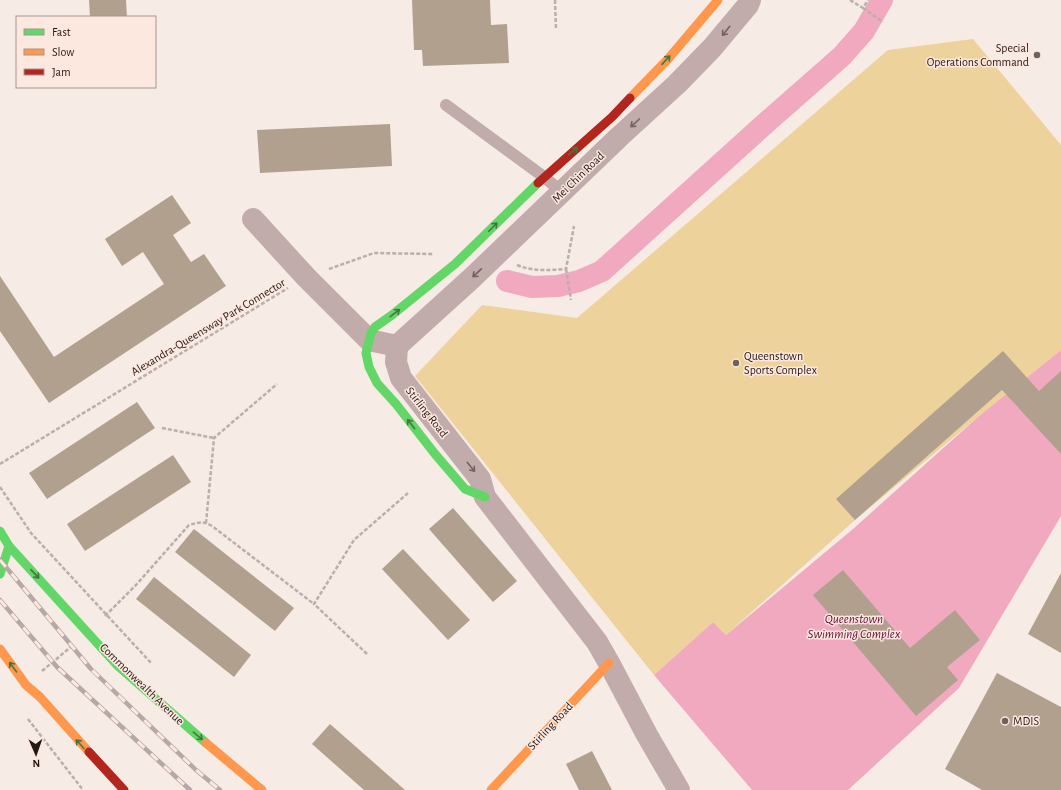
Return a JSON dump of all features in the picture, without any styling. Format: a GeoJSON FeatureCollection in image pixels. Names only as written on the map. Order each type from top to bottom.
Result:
{"type":"FeatureCollection","features":[{"type":"Feature","properties":{"kind":"street","name":"Mei Chin Road"},"geometry":{"type":"LineString","coordinates":[[369,340],[370,333],[375,327],[455,264],[531,189],[612,116],[668,59],[718,0]]}},
{"type":"Feature","properties":{"kind":"street","name":"Mei Chin Road"},"geometry":{"type":"LineString","coordinates":[[397,346],[455,294],[619,137],[678,84],[712,48],[748,5],[750,0]]}},
{"type":"Feature","properties":{"kind":"street"},"geometry":{"type":"LineString","coordinates":[[253,219],[306,277],[369,340],[397,346]]}},
{"type":"Feature","properties":{"kind":"street","name":"Stirling Road"},"geometry":{"type":"LineString","coordinates":[[369,340],[366,353],[369,367],[377,383],[396,404],[435,454],[465,489],[485,497]]}},
{"type":"Feature","properties":{"kind":"street","name":"Stirling Road"},"geometry":{"type":"LineString","coordinates":[[397,346],[396,362],[401,378],[480,479],[485,497],[597,642],[647,735],[679,790]]}},
{"type":"Feature","properties":{"kind":"street","name":"Commonwealth Avenue"},"geometry":{"type":"LineString","coordinates":[[0,531],[9,546],[123,670],[190,730],[262,790]]}},
{"type":"Feature","properties":{"kind":"street"},"geometry":{"type":"LineString","coordinates":[[0,574],[9,546]]}},
{"type":"Feature","properties":{"kind":"street"},"geometry":{"type":"LineString","coordinates":[[0,649],[26,685],[40,697],[124,790]]}},
{"type":"Feature","properties":{"kind":"street","name":"Stirling Road"},"geometry":{"type":"LineString","coordinates":[[491,790],[609,663]]}},
{"type":"Feature","properties":{"kind":"lane"},"geometry":{"type":"LineString","coordinates":[[446,106],[544,177],[562,192]]}},
{"type":"Feature","properties":{"kind":"path"},"geometry":{"type":"LineString","coordinates":[[555,0],[556,30]]}},
{"type":"Feature","properties":{"kind":"path"},"geometry":{"type":"LineString","coordinates":[[850,0],[883,22]]}},
{"type":"Feature","properties":{"kind":"path"},"geometry":{"type":"LineString","coordinates":[[863,8],[868,0]]}},
{"type":"Feature","properties":{"kind":"path"},"geometry":{"type":"LineString","coordinates":[[571,300],[566,269],[574,226]]}},
{"type":"Feature","properties":{"kind":"path","name":"Alexandra-Queensway Park Connector"},"geometry":{"type":"LineString","coordinates":[[0,464],[306,277],[374,252],[434,254]]}},
{"type":"Feature","properties":{"kind":"path"},"geometry":{"type":"LineString","coordinates":[[512,262],[525,268],[545,271],[566,269]]}},
{"type":"Feature","properties":{"kind":"path"},"geometry":{"type":"LineString","coordinates":[[206,522],[214,438],[277,384]]}},
{"type":"Feature","properties":{"kind":"path"},"geometry":{"type":"LineString","coordinates":[[162,428],[214,438]]}},
{"type":"Feature","properties":{"kind":"path"},"geometry":{"type":"LineString","coordinates":[[0,487],[32,533],[106,616]]}},
{"type":"Feature","properties":{"kind":"path"},"geometry":{"type":"LineString","coordinates":[[314,604],[354,540],[408,493]]}},
{"type":"Feature","properties":{"kind":"path"},"geometry":{"type":"LineString","coordinates":[[26,685],[106,616],[136,585],[189,525],[206,522],[314,604],[366,654]]}},
{"type":"Feature","properties":{"kind":"path"},"geometry":{"type":"LineString","coordinates":[[25,715],[81,789]]}},
{"type":"Feature","properties":{"kind":"shaded area","name":"Queenstown Sports Complex"},"geometry":{"type":"Polygon","coordinates":[[[973,39],[1061,145],[1061,350],[979,416],[855,520],[726,635],[713,622],[654,675],[415,376],[482,305],[577,318],[888,50],[973,39]]]}},
{"type":"Feature","properties":{"kind":"water","name":"Queenstown Swimming Complex"},"geometry":{"type":"Polygon","coordinates":[[[1061,350],[1061,516],[959,688],[848,790],[752,790],[654,675],[713,622],[726,635],[853,529],[979,416],[1061,350]]]}},
{"type":"Feature","properties":{"kind":"building"},"geometry":{"type":"Polygon","coordinates":[[[89,0],[126,0],[127,16],[90,16],[89,0]]]}},
{"type":"Feature","properties":{"kind":"building"},"geometry":{"type":"Polygon","coordinates":[[[412,0],[490,0],[491,25],[507,24],[509,63],[423,66],[422,50],[414,50],[412,0]]]}},
{"type":"Feature","properties":{"kind":"building"},"geometry":{"type":"Polygon","coordinates":[[[390,124],[392,166],[260,173],[257,130],[390,124]]]}},
{"type":"Feature","properties":{"kind":"building"},"geometry":{"type":"Polygon","coordinates":[[[172,195],[191,223],[173,235],[191,262],[204,254],[226,286],[49,403],[0,331],[0,276],[54,357],[164,284],[143,252],[122,266],[105,239],[172,195]]]}},
{"type":"Feature","properties":{"kind":"building"},"geometry":{"type":"Polygon","coordinates":[[[1003,351],[1039,391],[1061,371],[1061,454],[1002,390],[855,520],[836,499],[1003,351]]]}},
{"type":"Feature","properties":{"kind":"building"},"geometry":{"type":"Polygon","coordinates":[[[137,402],[155,428],[47,499],[29,473],[137,402]]]}},
{"type":"Feature","properties":{"kind":"building"},"geometry":{"type":"Polygon","coordinates":[[[173,455],[191,482],[85,551],[67,524],[173,455]]]}},
{"type":"Feature","properties":{"kind":"building"},"geometry":{"type":"Polygon","coordinates":[[[453,508],[517,581],[493,602],[429,529],[453,508]]]}},
{"type":"Feature","properties":{"kind":"building"},"geometry":{"type":"Polygon","coordinates":[[[194,529],[294,608],[275,631],[175,552],[194,529]]]}},
{"type":"Feature","properties":{"kind":"building"},"geometry":{"type":"Polygon","coordinates":[[[403,549],[470,620],[448,640],[382,569],[403,549]]]}},
{"type":"Feature","properties":{"kind":"building"},"geometry":{"type":"Polygon","coordinates":[[[843,570],[910,648],[955,610],[980,640],[947,667],[958,680],[916,716],[813,595],[843,570]]]}},
{"type":"Feature","properties":{"kind":"building"},"geometry":{"type":"Polygon","coordinates":[[[1061,573],[1061,653],[1028,634],[1061,573]]]}},
{"type":"Feature","properties":{"kind":"building"},"geometry":{"type":"Polygon","coordinates":[[[154,577],[251,655],[234,677],[136,599],[154,577]]]}},
{"type":"Feature","properties":{"kind":"building"},"geometry":{"type":"Polygon","coordinates":[[[997,673],[1061,707],[1061,790],[982,790],[945,769],[997,673]]]}},
{"type":"Feature","properties":{"kind":"building"},"geometry":{"type":"Polygon","coordinates":[[[330,724],[405,790],[364,790],[312,744],[330,724]]]}},
{"type":"Feature","properties":{"kind":"building"},"geometry":{"type":"Polygon","coordinates":[[[592,751],[612,790],[579,790],[566,764],[592,751]]]}},
{"type":"Feature","properties":{"kind":"waterway"},"geometry":{"type":"LineString","coordinates":[[507,281],[532,287],[558,286],[579,281],[602,271],[842,56],[864,31],[882,0]]}},
{"type":"Feature","properties":{"kind":"railway"},"geometry":{"type":"LineString","coordinates":[[0,560],[91,669],[196,770],[220,790]]}},
{"type":"Feature","properties":{"kind":"railway"},"geometry":{"type":"LineString","coordinates":[[0,600],[57,667],[190,790]]}},
{"type":"Feature","properties":{"kind":"traffic: fast"},"geometry":{"type":"LineString","coordinates":[[485,497],[465,489],[435,454],[396,404],[377,383],[369,367],[366,353],[371,333],[375,327],[455,264],[538,183]]}},
{"type":"Feature","properties":{"kind":"traffic: fast"},"geometry":{"type":"LineString","coordinates":[[0,531],[9,546],[117,665],[206,743]]}},
{"type":"Feature","properties":{"kind":"traffic: fast"},"geometry":{"type":"LineString","coordinates":[[0,574],[9,546]]}},
{"type":"Feature","properties":{"kind":"traffic: slow"},"geometry":{"type":"LineString","coordinates":[[630,98],[668,59],[718,0]]}},
{"type":"Feature","properties":{"kind":"traffic: slow"},"geometry":{"type":"LineString","coordinates":[[0,649],[26,685],[40,697],[89,752]]}},
{"type":"Feature","properties":{"kind":"traffic: slow"},"geometry":{"type":"LineString","coordinates":[[491,790],[609,663]]}},
{"type":"Feature","properties":{"kind":"traffic: slow"},"geometry":{"type":"LineString","coordinates":[[206,743],[262,790]]}},
{"type":"Feature","properties":{"kind":"traffic: jam"},"geometry":{"type":"LineString","coordinates":[[538,183],[612,117],[630,98]]}},
{"type":"Feature","properties":{"kind":"traffic: jam"},"geometry":{"type":"LineString","coordinates":[[89,752],[124,790]]}},
{"type":"Feature","properties":{"kind":"place","name":"Special Operations Command"},"geometry":{"type":"Point","coordinates":[1037,55]}},
{"type":"Feature","properties":{"kind":"place","name":"Queenstown Sports Complex"},"geometry":{"type":"Point","coordinates":[736,363]}},
{"type":"Feature","properties":{"kind":"place","name":"MDIS"},"geometry":{"type":"Point","coordinates":[1005,721]}}]}
